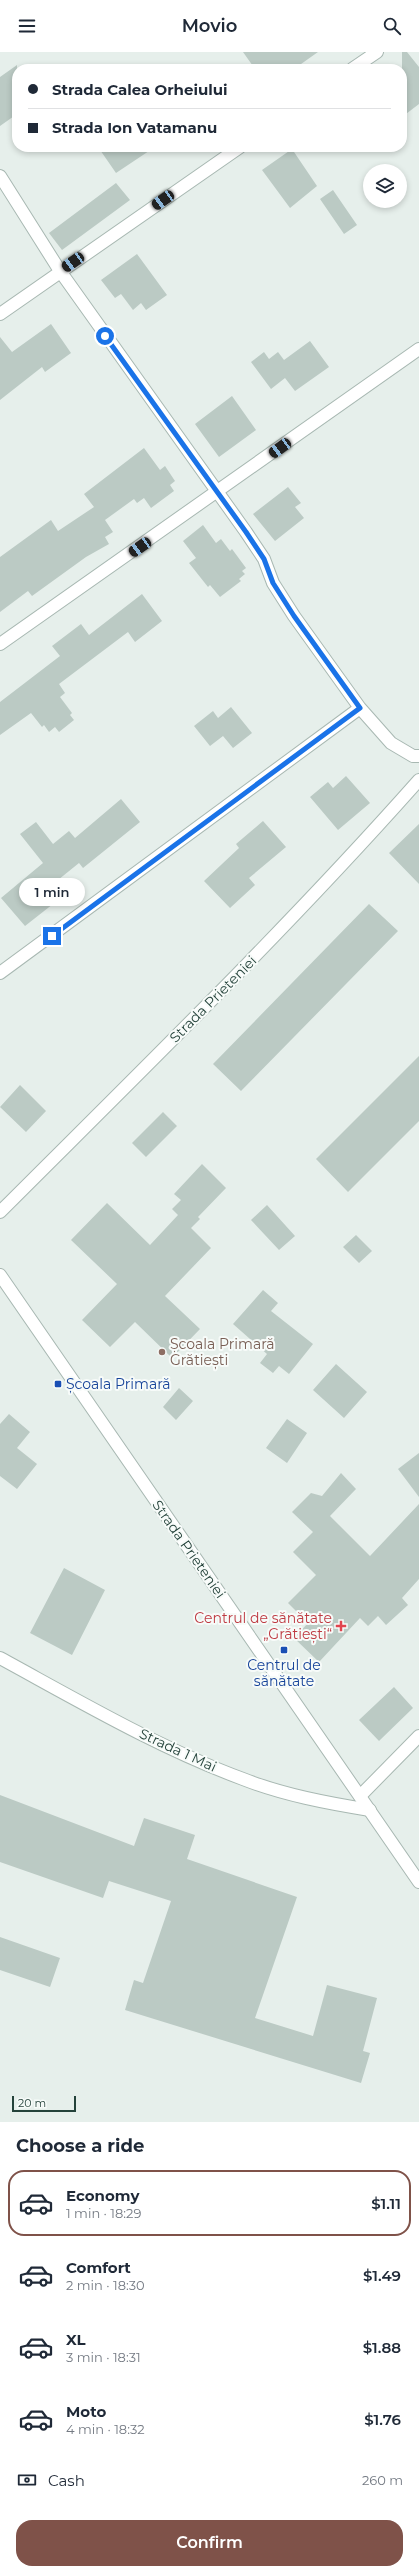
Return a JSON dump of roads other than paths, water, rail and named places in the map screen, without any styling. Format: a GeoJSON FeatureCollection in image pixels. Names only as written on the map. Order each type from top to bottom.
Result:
{"type":"FeatureCollection","features":[{"type":"Feature","properties":{"kind":"street"},"geometry":{"type":"LineString","coordinates":[[359,64],[377,52]]}},
{"type":"Feature","properties":{"kind":"street"},"geometry":{"type":"LineString","coordinates":[[0,314],[233,152]]}},
{"type":"Feature","properties":{"kind":"street"},"geometry":{"type":"LineString","coordinates":[[0,176],[60,271],[264,559],[273,583],[294,616],[360,708],[391,743],[413,756],[419,756]]}},
{"type":"Feature","properties":{"kind":"street"},"geometry":{"type":"LineString","coordinates":[[0,644],[217,494],[419,349]]}},
{"type":"Feature","properties":{"kind":"street"},"geometry":{"type":"LineString","coordinates":[[0,973],[360,708]]}},
{"type":"Feature","properties":{"kind":"street","name":"Strada Prieteniei"},"geometry":{"type":"LineString","coordinates":[[0,1212],[278,933],[355,852],[419,780]]}},
{"type":"Feature","properties":{"kind":"street","name":"Strada Prieteniei"},"geometry":{"type":"LineString","coordinates":[[0,1275],[419,1882]]}},
{"type":"Feature","properties":{"kind":"street","name":"Strada 1 Mai"},"geometry":{"type":"LineString","coordinates":[[0,1658],[143,1734],[212,1767],[245,1780],[324,1803],[370,1810]]}},
{"type":"Feature","properties":{"kind":"street"},"geometry":{"type":"LineString","coordinates":[[360,1796],[419,1736]]}},
{"type":"Feature","properties":{"kind":"place","name":"Școala Primară Grătiești"},"geometry":{"type":"Point","coordinates":[162,1352]}},
{"type":"Feature","properties":{"kind":"place","name":"Școala Primară"},"geometry":{"type":"Point","coordinates":[58,1384]}},
{"type":"Feature","properties":{"kind":"place","name":"Centrul de sănătate „Grătiești“"},"geometry":{"type":"Point","coordinates":[341,1626]}},
{"type":"Feature","properties":{"kind":"place","name":"Centrul de sănătate"},"geometry":{"type":"Point","coordinates":[284,1650]}}]}
